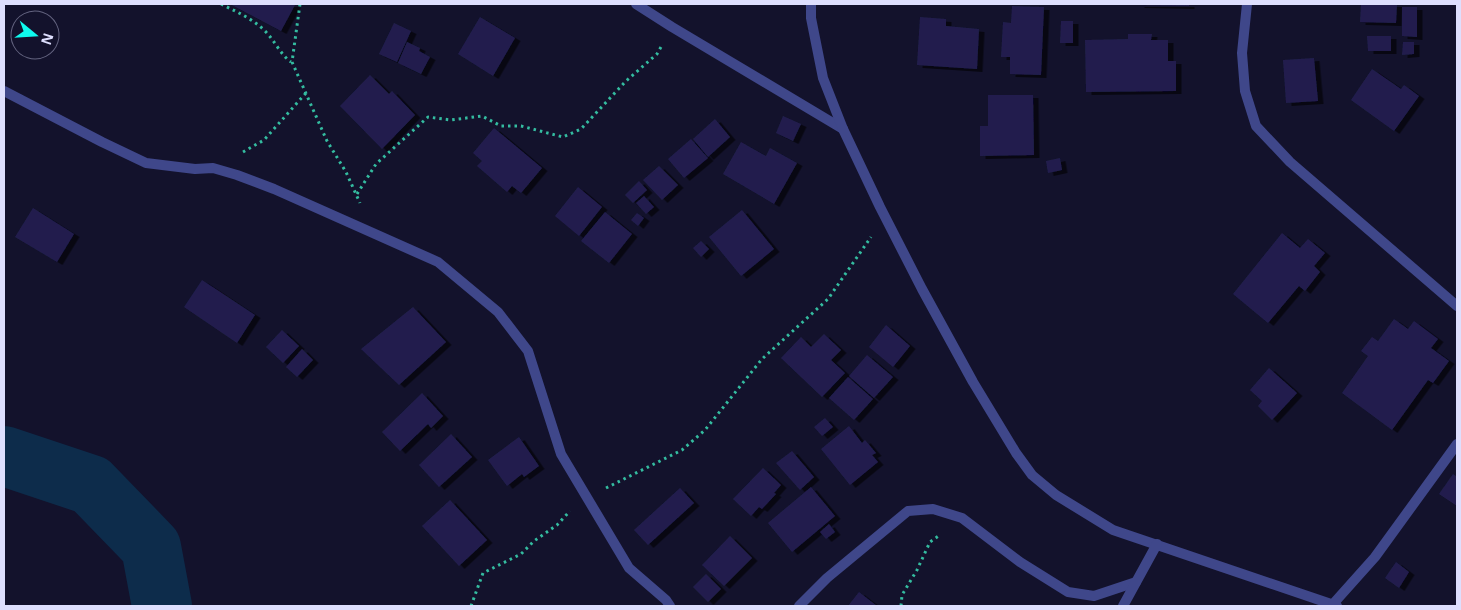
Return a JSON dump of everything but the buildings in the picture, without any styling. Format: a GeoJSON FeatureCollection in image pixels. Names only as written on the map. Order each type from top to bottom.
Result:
{"type":"FeatureCollection","features":[{"type":"Feature","properties":{"kind":"street"},"geometry":{"type":"LineString","coordinates":[[636,4],[843,129]]}},
{"type":"Feature","properties":{"kind":"street"},"geometry":{"type":"LineString","coordinates":[[811,4],[811,18],[823,78],[843,129],[880,207],[973,382],[1016,453],[1032,475],[1056,495],[1113,530],[1335,605],[1375,557],[1457,444]]}},
{"type":"Feature","properties":{"kind":"street"},"geometry":{"type":"LineString","coordinates":[[1247,4],[1242,53],[1245,91],[1256,126],[1290,162],[1457,306]]}},
{"type":"Feature","properties":{"kind":"street"},"geometry":{"type":"LineString","coordinates":[[4,91],[102,142],[146,162],[195,169],[213,168],[237,175],[274,189],[438,262],[498,312],[528,351],[561,454],[628,568],[666,600],[670,606]]}},
{"type":"Feature","properties":{"kind":"street"},"geometry":{"type":"LineString","coordinates":[[799,606],[827,578],[908,511],[933,509],[962,518],[1020,562],[1068,592],[1094,596],[1136,582]]}},
{"type":"Feature","properties":{"kind":"street"},"geometry":{"type":"LineString","coordinates":[[1123,606],[1157,544]]}},
{"type":"Feature","properties":{"kind":"path"},"geometry":{"type":"LineString","coordinates":[[221,4],[252,20],[267,32],[285,57],[292,62],[326,141],[346,172],[357,194],[367,231]]}},
{"type":"Feature","properties":{"kind":"path"},"geometry":{"type":"LineString","coordinates":[[292,62],[300,4]]}},
{"type":"Feature","properties":{"kind":"path"},"geometry":{"type":"LineString","coordinates":[[357,194],[376,164],[428,117],[451,120],[482,116],[501,126],[521,126],[563,137],[581,129],[626,81],[657,54],[672,27]]}},
{"type":"Feature","properties":{"kind":"path"},"geometry":{"type":"LineString","coordinates":[[241,153],[264,140],[306,93]]}},
{"type":"Feature","properties":{"kind":"path"},"geometry":{"type":"LineString","coordinates":[[471,606],[483,573],[521,554],[534,541],[557,525],[586,496],[618,483],[682,450],[705,430],[762,359],[828,299],[870,239],[880,207]]}},
{"type":"Feature","properties":{"kind":"path"},"geometry":{"type":"LineString","coordinates":[[901,606],[902,595],[917,570],[930,542],[962,518]]}},
{"type":"Feature","properties":{"kind":"waterway"},"geometry":{"type":"LineString","coordinates":[[4,456],[91,485],[151,547],[162,606]]}}]}
